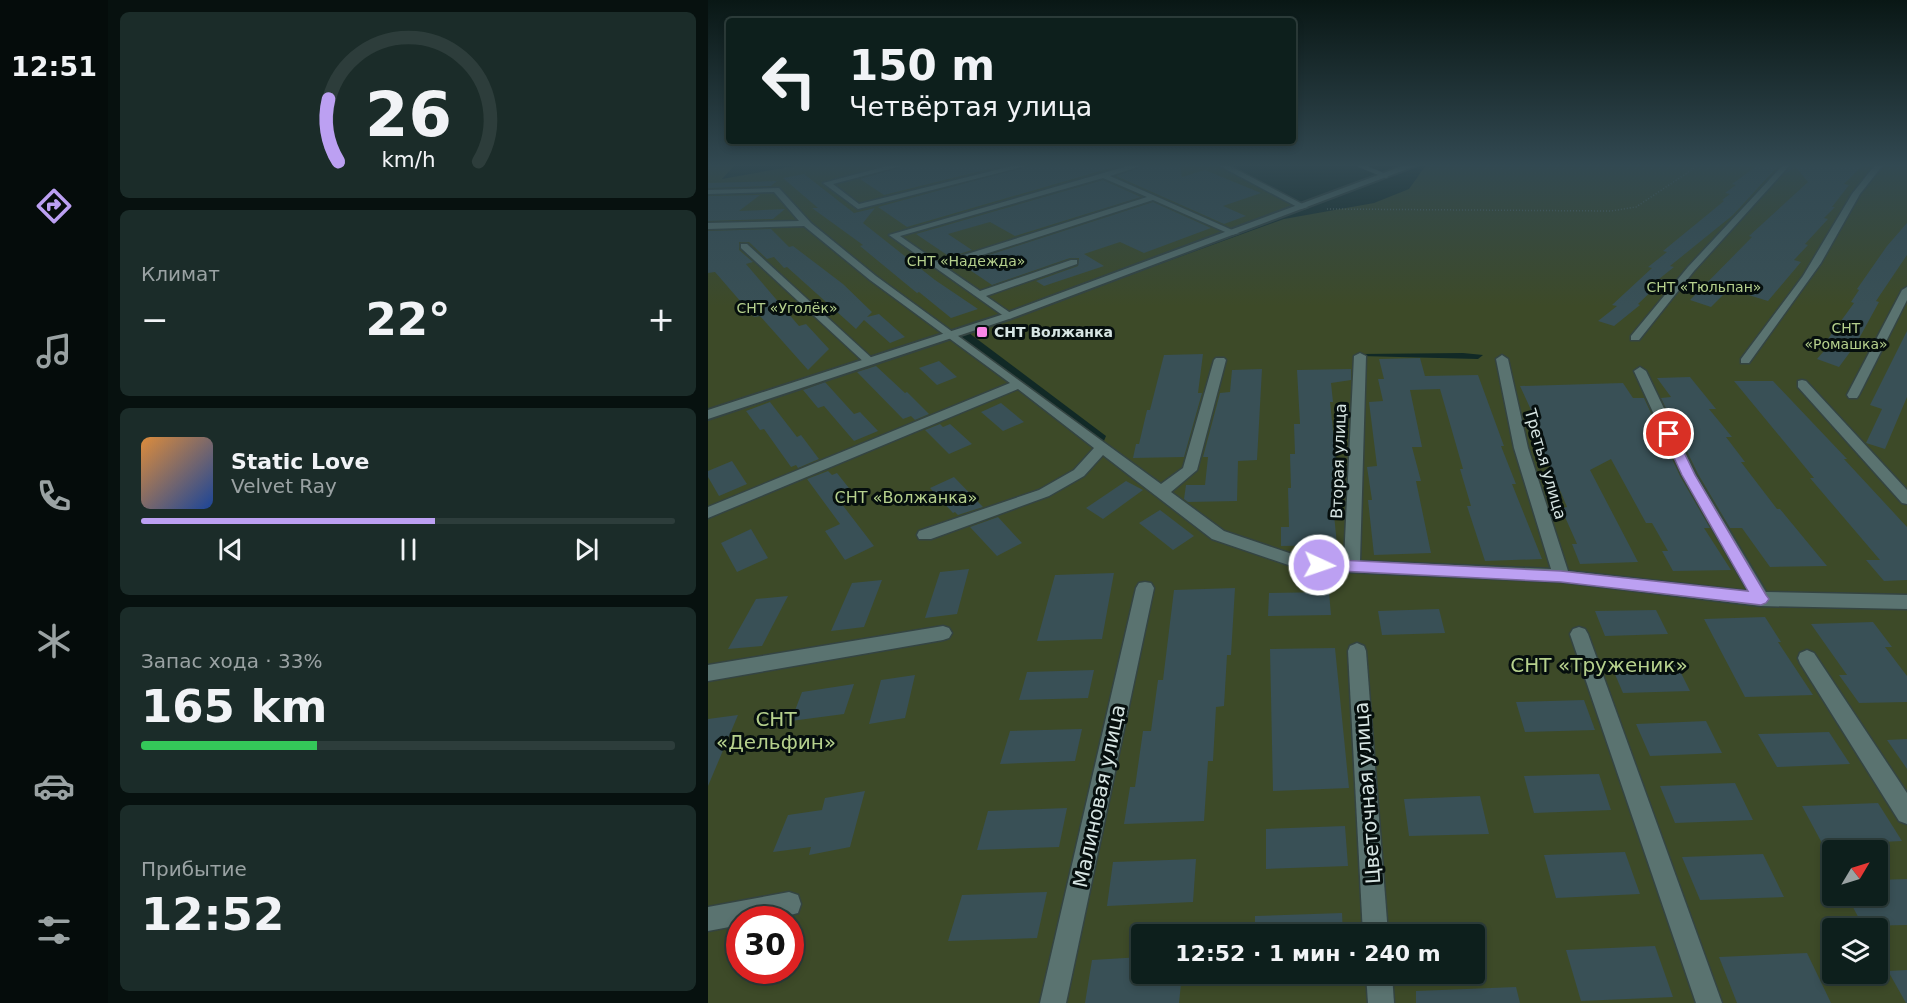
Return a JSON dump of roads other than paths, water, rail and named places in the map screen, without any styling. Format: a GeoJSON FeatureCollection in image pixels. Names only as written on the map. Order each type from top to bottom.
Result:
{"type":"FeatureCollection","features":[{"type":"Feature","properties":{"kind":"street"},"geometry":{"type":"LineString","coordinates":[[796,212],[873,278],[1019,384],[1218,535],[1303,564],[1561,576],[1761,599],[1907,602]]}},
{"type":"Feature","properties":{"kind":"street"},"geometry":{"type":"LineString","coordinates":[[976,212],[893,235],[1008,316]]}},
{"type":"Feature","properties":{"kind":"street"},"geometry":{"type":"LineString","coordinates":[[938,266],[1109,212]]}},
{"type":"Feature","properties":{"kind":"street"},"geometry":{"type":"LineString","coordinates":[[1185,212],[1235,233]]}},
{"type":"Feature","properties":{"kind":"street"},"geometry":{"type":"LineString","coordinates":[[708,415],[1008,316],[1291,212]]}},
{"type":"Feature","properties":{"kind":"street"},"geometry":{"type":"LineString","coordinates":[[1635,338],[1691,269],[1744,212]]}},
{"type":"Feature","properties":{"kind":"street"},"geometry":{"type":"LineString","coordinates":[[1745,361],[1824,250],[1844,212]]}},
{"type":"Feature","properties":{"kind":"street"},"geometry":{"type":"LineString","coordinates":[[708,226],[807,223]]}},
{"type":"Feature","properties":{"kind":"street"},"geometry":{"type":"LineString","coordinates":[[708,231],[727,226]]}},
{"type":"Feature","properties":{"kind":"street"},"geometry":{"type":"LineString","coordinates":[[744,246],[870,362]]}},
{"type":"Feature","properties":{"kind":"street"},"geometry":{"type":"LineString","coordinates":[[979,296],[1074,262]]}},
{"type":"Feature","properties":{"kind":"street"},"geometry":{"type":"LineString","coordinates":[[1853,395],[1907,290]]}},
{"type":"Feature","properties":{"kind":"street","name":"Вторая улица"},"geometry":{"type":"LineString","coordinates":[[1352,566],[1360,356]]}},
{"type":"Feature","properties":{"kind":"street","name":"Третья улица"},"geometry":{"type":"LineString","coordinates":[[1502,359],[1521,448],[1561,576]]}},
{"type":"Feature","properties":{"kind":"street"},"geometry":{"type":"LineString","coordinates":[[1161,492],[1190,470],[1220,360]]}},
{"type":"Feature","properties":{"kind":"street"},"geometry":{"type":"LineString","coordinates":[[1640,371],[1689,475],[1761,599]]}},
{"type":"Feature","properties":{"kind":"street"},"geometry":{"type":"LineString","coordinates":[[708,513],[1019,384]]}},
{"type":"Feature","properties":{"kind":"street"},"geometry":{"type":"LineString","coordinates":[[1802,384],[1907,499]]}},
{"type":"Feature","properties":{"kind":"street"},"geometry":{"type":"LineString","coordinates":[[925,535],[1044,493],[1079,473],[1102,448]]}},
{"type":"Feature","properties":{"kind":"street","name":"Малиновая улица"},"geometry":{"type":"LineString","coordinates":[[1053,1003],[1145,588]]}},
{"type":"Feature","properties":{"kind":"street"},"geometry":{"type":"LineString","coordinates":[[708,673],[943,633]]}},
{"type":"Feature","properties":{"kind":"street"},"geometry":{"type":"LineString","coordinates":[[1579,634],[1709,1003]]}},
{"type":"Feature","properties":{"kind":"street","name":"Цветочная улица"},"geometry":{"type":"LineString","coordinates":[[1357,651],[1375,924]]}},
{"type":"Feature","properties":{"kind":"street"},"geometry":{"type":"LineString","coordinates":[[1808,657],[1907,813]]}},
{"type":"Feature","properties":{"kind":"street"},"geometry":{"type":"LineString","coordinates":[[708,919],[789,904]]}},
{"type":"Feature","properties":{"kind":"street"},"geometry":{"type":"LineString","coordinates":[[1380,984],[1381,1003]]}},
{"type":"Feature","properties":{"kind":"place","name":"СНТ Волжанка"},"geometry":{"type":"Point","coordinates":[982,332]}},
{"type":"Feature","properties":{"kind":"park label","name":"СНТ «Надежда»"},"geometry":{"type":"Point","coordinates":[966,261]}},
{"type":"Feature","properties":{"kind":"park label","name":"СНТ «Тюльпан»"},"geometry":{"type":"Point","coordinates":[1704,287]}},
{"type":"Feature","properties":{"kind":"park label","name":"СНТ «Уголёк»"},"geometry":{"type":"Point","coordinates":[787,308]}},
{"type":"Feature","properties":{"kind":"park label","name":"СНТ «Ромашка»"},"geometry":{"type":"Point","coordinates":[1846,336]}},
{"type":"Feature","properties":{"kind":"park label","name":"СНТ «Волжанка»"},"geometry":{"type":"Point","coordinates":[906,497]}},
{"type":"Feature","properties":{"kind":"park label","name":"СНТ «Труженик»"},"geometry":{"type":"Point","coordinates":[1599,665]}},
{"type":"Feature","properties":{"kind":"park label","name":"СНТ «Дельфин»"},"geometry":{"type":"Point","coordinates":[776,730]}}]}
